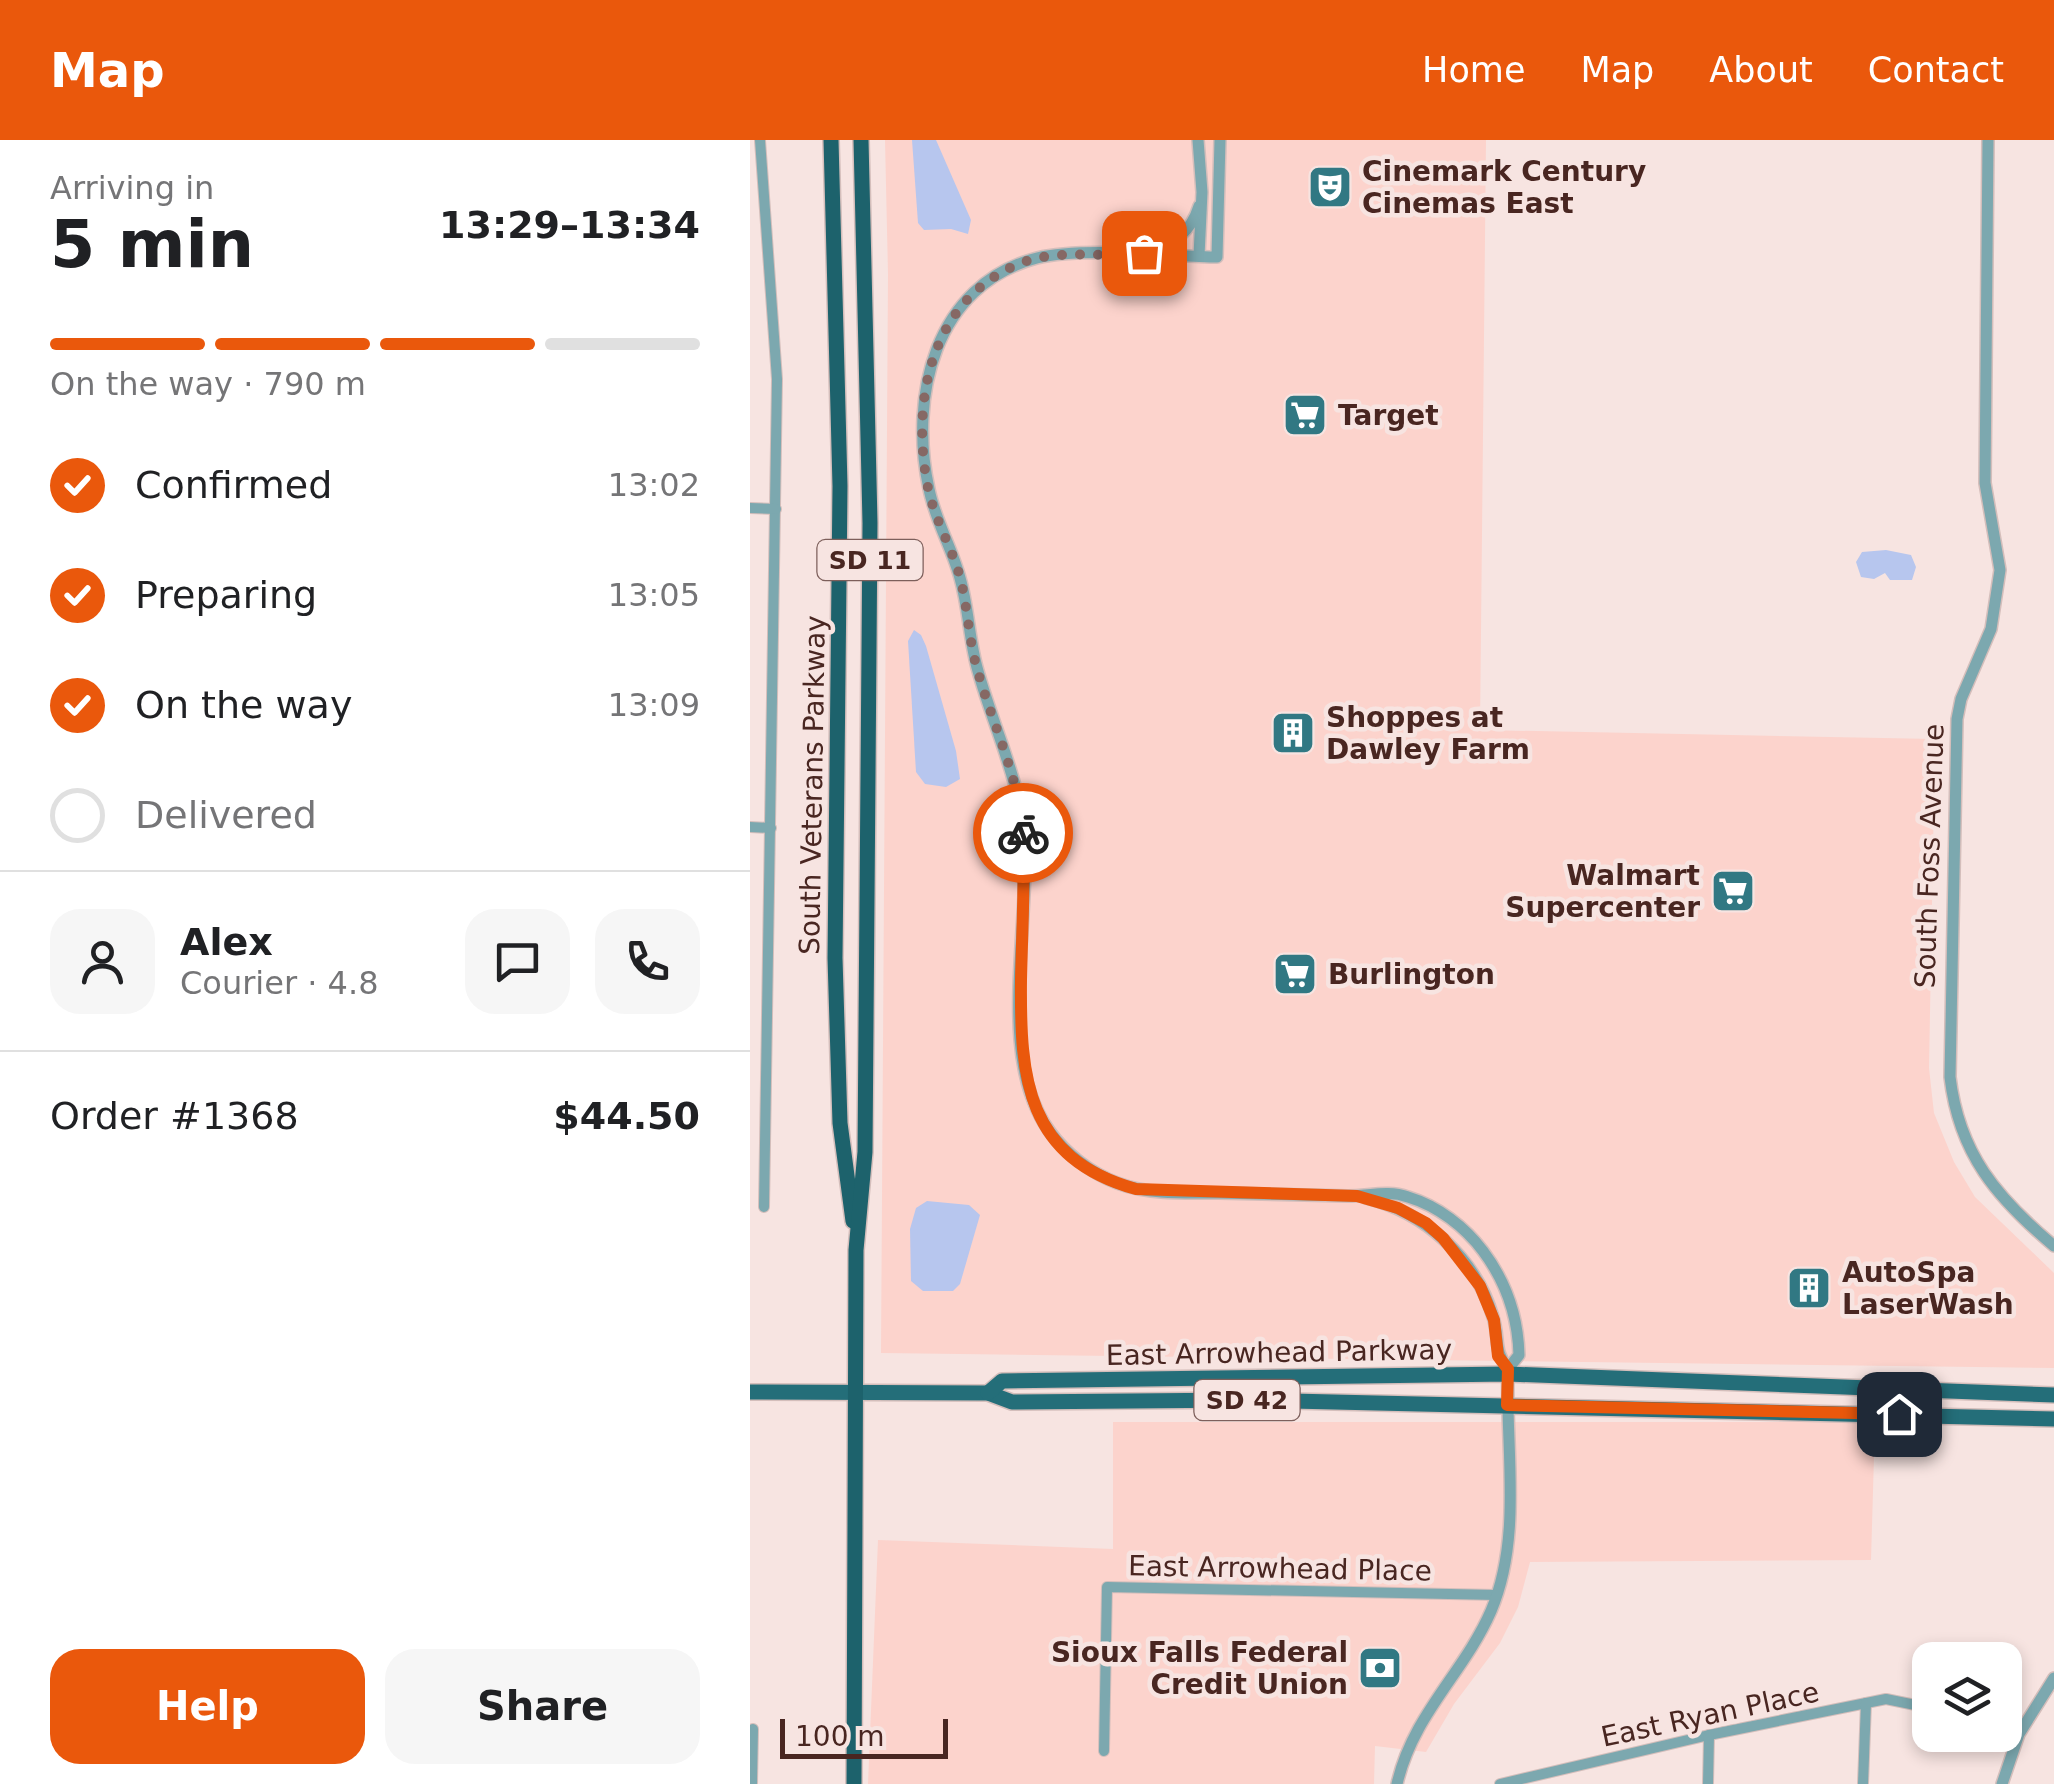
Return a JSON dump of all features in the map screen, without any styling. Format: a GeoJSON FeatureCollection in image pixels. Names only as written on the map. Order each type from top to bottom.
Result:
{"type":"FeatureCollection","features":[{"type":"Feature","properties":{"kind":"highway","name":"South Veterans Parkway"},"geometry":{"type":"LineString","coordinates":[[831,140],[840,486],[835,958],[840,1123],[856,1250]]}},
{"type":"Feature","properties":{"kind":"highway","name":"South Veterans Parkway"},"geometry":{"type":"LineString","coordinates":[[854,1784],[854,1392],[856,1250],[865,1152],[870,542],[861,140]]}},
{"type":"Feature","properties":{"kind":"main road","name":"East Arrowhead Parkway"},"geometry":{"type":"LineString","coordinates":[[988,1392],[1002,1381],[1508,1371],[2054,1394]]}},
{"type":"Feature","properties":{"kind":"main road","name":"East Arrowhead Parkway"},"geometry":{"type":"LineString","coordinates":[[750,1392],[988,1392],[1012,1402],[1244,1400],[2054,1419]]}},
{"type":"Feature","properties":{"kind":"street"},"geometry":{"type":"LineString","coordinates":[[760,140],[775,324],[776,509],[764,1207]]}},
{"type":"Feature","properties":{"kind":"street"},"geometry":{"type":"LineString","coordinates":[[1198,140],[1202,192],[1200,256]]}},
{"type":"Feature","properties":{"kind":"street"},"geometry":{"type":"LineString","coordinates":[[1220,140],[1217,257],[1042,257],[998,275],[971,295],[950,320],[934,352],[926,383],[924,455],[928,486],[960,577],[977,668],[1021,814],[1020,1034],[1026,1085],[1038,1114],[1062,1147],[1087,1168],[1119,1184],[1176,1192],[1406,1196],[1441,1212],[1476,1242],[1496,1270],[1514,1314],[1519,1355],[1508,1371],[1508,1542],[1497,1595],[1481,1632],[1423,1716],[1397,1784]]}},
{"type":"Feature","properties":{"kind":"street","name":"South Foss Avenue"},"geometry":{"type":"LineString","coordinates":[[1988,140],[1985,483],[2000,570],[1991,629],[1960,699],[1956,719],[1950,1077],[1959,1121],[1979,1166],[2002,1200],[2054,1246]]}},
{"type":"Feature","properties":{"kind":"street"},"geometry":{"type":"LineString","coordinates":[[1129,255],[1162,248],[1180,238],[1196,215],[1202,192]]}},
{"type":"Feature","properties":{"kind":"street"},"geometry":{"type":"LineString","coordinates":[[750,508],[776,509]]}},
{"type":"Feature","properties":{"kind":"street"},"geometry":{"type":"LineString","coordinates":[[750,827],[771,828]]}},
{"type":"Feature","properties":{"kind":"street"},"geometry":{"type":"LineString","coordinates":[[1357,1196],[1412,1214],[1436,1231],[1486,1297],[1494,1320],[1498,1356],[1508,1371]]}},
{"type":"Feature","properties":{"kind":"street","name":"East Arrowhead Place"},"geometry":{"type":"LineString","coordinates":[[1104,1751],[1107,1587],[1497,1595]]}},
{"type":"Feature","properties":{"kind":"street"},"geometry":{"type":"LineString","coordinates":[[2022,1731],[2054,1678]]}},
{"type":"Feature","properties":{"kind":"street"},"geometry":{"type":"LineString","coordinates":[[1864,1784],[1866,1702]]}},
{"type":"Feature","properties":{"kind":"street","name":"East Ryan Place"},"geometry":{"type":"LineString","coordinates":[[1500,1784],[1555,1778],[1709,1735],[1866,1702],[1912,1703]]}},
{"type":"Feature","properties":{"kind":"street"},"geometry":{"type":"LineString","coordinates":[[752,1784],[754,1729]]}},
{"type":"Feature","properties":{"kind":"street"},"geometry":{"type":"LineString","coordinates":[[1708,1784],[1709,1735]]}},
{"type":"Feature","properties":{"kind":"street"},"geometry":{"type":"LineString","coordinates":[[2002,1784],[2014,1752]]}},
{"type":"Feature","properties":{"kind":"shaded area"},"geometry":{"type":"Polygon","coordinates":[[[885,140],[1486,140],[1480,730],[1935,739],[1929,1068],[1934,1113],[1954,1162],[1975,1197],[2054,1273],[2054,1368],[881,1353],[888,274],[885,140]]]}},
{"type":"Feature","properties":{"kind":"shaded area"},"geometry":{"type":"Polygon","coordinates":[[[1113,1422],[1875,1422],[1871,1560],[1530,1562],[1518,1607],[1500,1643],[1454,1704],[1426,1752],[1375,1746],[1374,1784],[868,1784],[878,1540],[1113,1549],[1113,1422]]]}},
{"type":"Feature","properties":{"kind":"water"},"geometry":{"type":"Polygon","coordinates":[[[912,140],[936,140],[971,220],[968,234],[951,229],[924,230],[918,223],[912,140]]]}},
{"type":"Feature","properties":{"kind":"water"},"geometry":{"type":"Polygon","coordinates":[[[1886,550],[1911,555],[1916,567],[1912,580],[1890,580],[1885,573],[1874,579],[1861,577],[1856,562],[1862,552],[1886,550]]]}},
{"type":"Feature","properties":{"kind":"water"},"geometry":{"type":"Polygon","coordinates":[[[914,630],[926,646],[956,751],[960,779],[946,787],[925,784],[916,772],[908,641],[914,630]]]}},
{"type":"Feature","properties":{"kind":"water"},"geometry":{"type":"Polygon","coordinates":[[[927,1201],[969,1205],[980,1215],[960,1284],[953,1291],[923,1291],[911,1281],[910,1229],[916,1208],[927,1201]]]}},
{"type":"Feature","properties":{"kind":"way so far"},"geometry":{"type":"LineString","coordinates":[[1023,833],[1018,801],[971,644],[960,577],[928,486],[924,416],[928,368],[941,334],[960,306],[983,285],[1014,266],[1056,255],[1144,253]]}},
{"type":"Feature","properties":{"kind":"place","name":"Cinemark Century Cinemas East"},"geometry":{"type":"Point","coordinates":[1330,187]}},
{"type":"Feature","properties":{"kind":"place","name":"Target"},"geometry":{"type":"Point","coordinates":[1305,415]}},
{"type":"Feature","properties":{"kind":"place","name":"Shoppes at Dawley Farm"},"geometry":{"type":"Point","coordinates":[1293,733]}},
{"type":"Feature","properties":{"kind":"place","name":"Walmart Supercenter"},"geometry":{"type":"Point","coordinates":[1733,891]}},
{"type":"Feature","properties":{"kind":"place","name":"Burlington"},"geometry":{"type":"Point","coordinates":[1295,974]}},
{"type":"Feature","properties":{"kind":"place","name":"AutoSpa LaserWash"},"geometry":{"type":"Point","coordinates":[1809,1288]}},
{"type":"Feature","properties":{"kind":"place","name":"Sioux Falls Federal Credit Union"},"geometry":{"type":"Point","coordinates":[1380,1668]}},
{"type":"Feature","properties":{"kind":"route"},"geometry":{"type":"LineString","coordinates":[[1023,833],[1023,1070],[1044,1124],[1062,1147],[1087,1168],[1136,1189],[1357,1196],[1412,1214],[1443,1238],[1486,1297],[1494,1320],[1498,1356],[1508,1369],[1507,1405],[1899,1414]]}}]}
